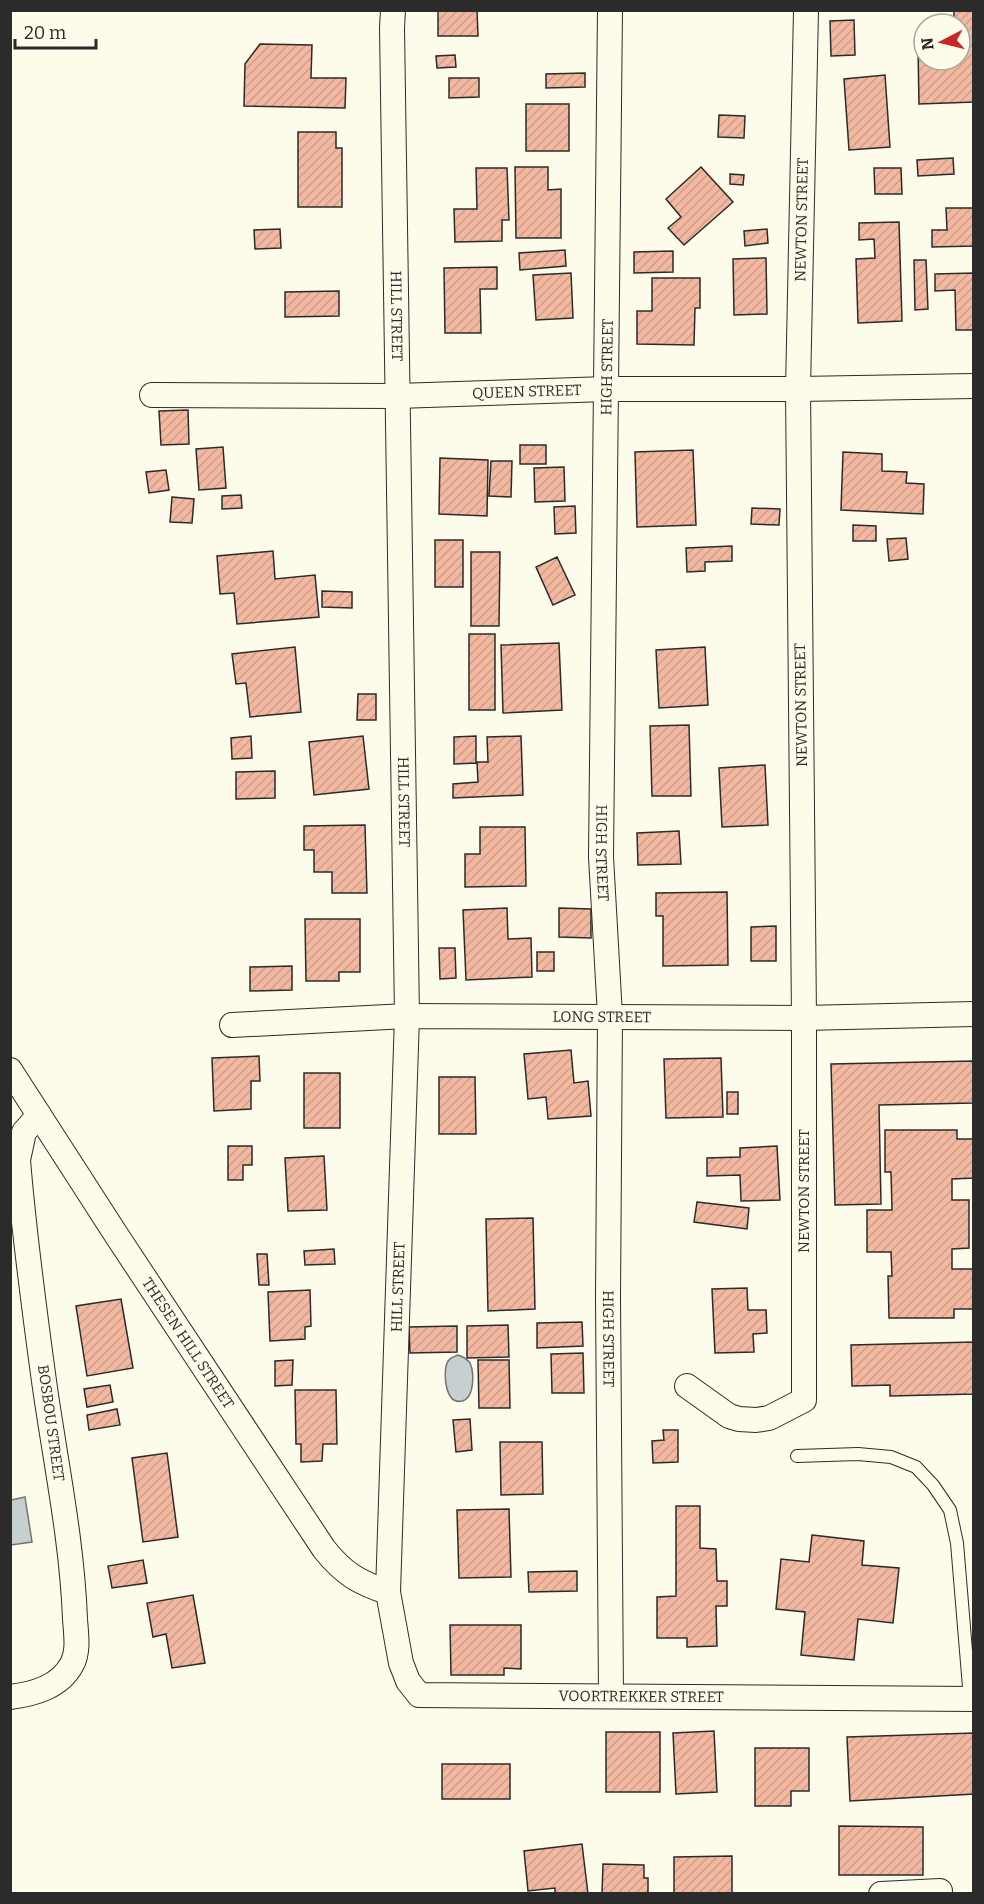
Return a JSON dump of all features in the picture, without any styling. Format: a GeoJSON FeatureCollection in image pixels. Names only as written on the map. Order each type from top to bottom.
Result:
{"type":"FeatureCollection","features":[{"type":"Feature","properties":{"kind":"street","name":"HILL STREET"},"geometry":{"type":"LineString","coordinates":[[388,1592],[406,1016],[393,10]]}},
{"type":"Feature","properties":{"kind":"street","name":"HIGH STREET"},"geometry":{"type":"LineString","coordinates":[[610,10],[601,857],[610,1016],[608,1298],[611,1696]]}},
{"type":"Feature","properties":{"kind":"street","name":"NEWTON STREET"},"geometry":{"type":"LineString","coordinates":[[687,1386],[729,1416],[739,1419],[769,1418],[804,1400],[804,1018],[798,389],[806,10]]}},
{"type":"Feature","properties":{"kind":"street","name":"QUEEN STREET"},"geometry":{"type":"LineString","coordinates":[[152,395],[397,396],[607,389],[974,386]]}},
{"type":"Feature","properties":{"kind":"street","name":"LONG STREET"},"geometry":{"type":"LineString","coordinates":[[232,1025],[406,1016],[804,1018],[974,1014]]}},
{"type":"Feature","properties":{"kind":"street","name":"THESEN HILL STREET"},"geometry":{"type":"LineString","coordinates":[[10,1070],[324,1549],[338,1566],[361,1583],[388,1592]]}},
{"type":"Feature","properties":{"kind":"street","name":"BOSBOU STREET"},"geometry":{"type":"LineString","coordinates":[[10,1697],[31,1694],[52,1685],[72,1664],[76,1650],[74,1581],[44,1381],[18,1160],[24,1132],[39,1115]]}},
{"type":"Feature","properties":{"kind":"street","name":"VOORTREKKER STREET"},"geometry":{"type":"LineString","coordinates":[[388,1592],[401,1663],[408,1681],[419,1695],[972,1699]]}},
{"type":"Feature","properties":{"kind":"street"},"geometry":{"type":"LineString","coordinates":[[881,1893],[939,1891]]}},
{"type":"Feature","properties":{"kind":"lane"},"geometry":{"type":"LineString","coordinates":[[796,1456],[858,1454],[891,1457],[916,1467],[933,1485],[950,1510],[957,1543],[972,1699]]}},
{"type":"Feature","properties":{"kind":"shaded area"},"geometry":{"type":"Polygon","coordinates":[[[458,1355],[469,1361],[472,1372],[471,1390],[466,1399],[462,1401],[452,1398],[445,1374],[447,1363],[458,1355]]]}},
{"type":"Feature","properties":{"kind":"shaded area"},"geometry":{"type":"Polygon","coordinates":[[[25,1497],[32,1542],[11,1545],[11,1500],[25,1497]]]}},
{"type":"Feature","properties":{"kind":"building"},"geometry":{"type":"Polygon","coordinates":[[[438,10],[477,10],[478,36],[438,36],[438,10]]]}},
{"type":"Feature","properties":{"kind":"building"},"geometry":{"type":"Polygon","coordinates":[[[954,10],[974,10],[974,102],[919,104],[918,72],[972,72],[972,12],[954,12],[954,10]]]}},
{"type":"Feature","properties":{"kind":"building"},"geometry":{"type":"Polygon","coordinates":[[[854,20],[855,55],[831,56],[830,21],[854,20]]]}},
{"type":"Feature","properties":{"kind":"building"},"geometry":{"type":"Polygon","coordinates":[[[260,44],[312,45],[311,78],[346,78],[345,108],[244,106],[245,64],[260,44]]]}},
{"type":"Feature","properties":{"kind":"building"},"geometry":{"type":"Polygon","coordinates":[[[455,55],[456,67],[437,68],[436,56],[455,55]]]}},
{"type":"Feature","properties":{"kind":"building"},"geometry":{"type":"Polygon","coordinates":[[[585,73],[585,87],[546,88],[546,74],[585,73]]]}},
{"type":"Feature","properties":{"kind":"building"},"geometry":{"type":"Polygon","coordinates":[[[885,75],[890,147],[849,150],[844,79],[885,75]]]}},
{"type":"Feature","properties":{"kind":"building"},"geometry":{"type":"Polygon","coordinates":[[[449,78],[479,78],[479,97],[449,98],[449,78]]]}},
{"type":"Feature","properties":{"kind":"building"},"geometry":{"type":"Polygon","coordinates":[[[526,104],[569,104],[569,151],[526,151],[526,104]]]}},
{"type":"Feature","properties":{"kind":"building"},"geometry":{"type":"Polygon","coordinates":[[[719,115],[745,116],[744,138],[718,137],[719,115]]]}},
{"type":"Feature","properties":{"kind":"building"},"geometry":{"type":"Polygon","coordinates":[[[298,132],[336,132],[336,148],[342,148],[342,207],[298,207],[298,132]]]}},
{"type":"Feature","properties":{"kind":"building"},"geometry":{"type":"Polygon","coordinates":[[[953,158],[954,174],[918,176],[917,160],[953,158]]]}},
{"type":"Feature","properties":{"kind":"building"},"geometry":{"type":"Polygon","coordinates":[[[515,167],[548,167],[548,190],[561,189],[561,238],[516,238],[515,167]]]}},
{"type":"Feature","properties":{"kind":"building"},"geometry":{"type":"Polygon","coordinates":[[[701,167],[733,202],[684,245],[668,228],[681,217],[666,199],[701,167]]]}},
{"type":"Feature","properties":{"kind":"building"},"geometry":{"type":"Polygon","coordinates":[[[476,168],[507,168],[509,220],[502,220],[502,241],[455,242],[454,209],[477,209],[476,168]]]}},
{"type":"Feature","properties":{"kind":"building"},"geometry":{"type":"Polygon","coordinates":[[[874,168],[901,168],[902,194],[875,194],[874,168]]]}},
{"type":"Feature","properties":{"kind":"building"},"geometry":{"type":"Polygon","coordinates":[[[730,174],[744,175],[743,185],[730,184],[730,174]]]}},
{"type":"Feature","properties":{"kind":"building"},"geometry":{"type":"Polygon","coordinates":[[[946,208],[974,208],[974,246],[932,247],[932,230],[947,230],[946,208]]]}},
{"type":"Feature","properties":{"kind":"building"},"geometry":{"type":"Polygon","coordinates":[[[899,222],[902,321],[858,323],[856,259],[875,258],[874,239],[859,240],[859,223],[899,222]]]}},
{"type":"Feature","properties":{"kind":"building"},"geometry":{"type":"Polygon","coordinates":[[[280,229],[281,248],[255,249],[254,230],[280,229]]]}},
{"type":"Feature","properties":{"kind":"building"},"geometry":{"type":"Polygon","coordinates":[[[767,229],[768,243],[745,246],[744,231],[767,229]]]}},
{"type":"Feature","properties":{"kind":"building"},"geometry":{"type":"Polygon","coordinates":[[[565,250],[566,266],[520,270],[519,253],[565,250]]]}},
{"type":"Feature","properties":{"kind":"building"},"geometry":{"type":"Polygon","coordinates":[[[673,251],[673,272],[634,273],[634,252],[673,251]]]}},
{"type":"Feature","properties":{"kind":"building"},"geometry":{"type":"Polygon","coordinates":[[[766,258],[767,314],[734,315],[733,259],[766,258]]]}},
{"type":"Feature","properties":{"kind":"building"},"geometry":{"type":"Polygon","coordinates":[[[914,260],[926,260],[928,309],[915,310],[914,260]]]}},
{"type":"Feature","properties":{"kind":"building"},"geometry":{"type":"Polygon","coordinates":[[[497,267],[497,289],[480,289],[481,333],[445,333],[444,268],[497,267]]]}},
{"type":"Feature","properties":{"kind":"building"},"geometry":{"type":"Polygon","coordinates":[[[571,273],[573,318],[536,320],[533,275],[571,273]]]}},
{"type":"Feature","properties":{"kind":"building"},"geometry":{"type":"Polygon","coordinates":[[[974,273],[974,330],[956,330],[955,290],[935,291],[935,274],[974,273]]]}},
{"type":"Feature","properties":{"kind":"building"},"geometry":{"type":"Polygon","coordinates":[[[652,278],[700,278],[700,308],[695,308],[694,345],[637,344],[637,311],[652,311],[652,278]]]}},
{"type":"Feature","properties":{"kind":"building"},"geometry":{"type":"Polygon","coordinates":[[[339,291],[339,316],[285,317],[285,292],[339,291]]]}},
{"type":"Feature","properties":{"kind":"building"},"geometry":{"type":"Polygon","coordinates":[[[188,410],[189,444],[161,445],[159,411],[188,410]]]}},
{"type":"Feature","properties":{"kind":"building"},"geometry":{"type":"Polygon","coordinates":[[[520,445],[546,445],[546,464],[520,464],[520,445]]]}},
{"type":"Feature","properties":{"kind":"building"},"geometry":{"type":"Polygon","coordinates":[[[223,447],[226,488],[199,490],[196,449],[223,447]]]}},
{"type":"Feature","properties":{"kind":"building"},"geometry":{"type":"Polygon","coordinates":[[[693,450],[696,525],[637,527],[635,452],[693,450]]]}},
{"type":"Feature","properties":{"kind":"building"},"geometry":{"type":"Polygon","coordinates":[[[843,452],[882,454],[882,471],[907,472],[906,483],[924,484],[923,514],[841,510],[843,452]]]}},
{"type":"Feature","properties":{"kind":"building"},"geometry":{"type":"Polygon","coordinates":[[[440,458],[488,460],[487,516],[439,514],[440,458]]]}},
{"type":"Feature","properties":{"kind":"building"},"geometry":{"type":"Polygon","coordinates":[[[491,461],[512,461],[511,497],[489,496],[491,461]]]}},
{"type":"Feature","properties":{"kind":"building"},"geometry":{"type":"Polygon","coordinates":[[[564,467],[565,501],[535,502],[534,468],[564,467]]]}},
{"type":"Feature","properties":{"kind":"building"},"geometry":{"type":"Polygon","coordinates":[[[166,470],[169,490],[149,493],[146,472],[166,470]]]}},
{"type":"Feature","properties":{"kind":"building"},"geometry":{"type":"Polygon","coordinates":[[[241,495],[242,508],[222,509],[222,496],[241,495]]]}},
{"type":"Feature","properties":{"kind":"building"},"geometry":{"type":"Polygon","coordinates":[[[172,497],[194,499],[192,523],[170,522],[172,497]]]}},
{"type":"Feature","properties":{"kind":"building"},"geometry":{"type":"Polygon","coordinates":[[[575,506],[576,533],[555,534],[554,507],[575,506]]]}},
{"type":"Feature","properties":{"kind":"building"},"geometry":{"type":"Polygon","coordinates":[[[752,508],[780,509],[779,525],[751,524],[752,508]]]}},
{"type":"Feature","properties":{"kind":"building"},"geometry":{"type":"Polygon","coordinates":[[[853,525],[876,526],[876,541],[853,541],[853,525]]]}},
{"type":"Feature","properties":{"kind":"building"},"geometry":{"type":"Polygon","coordinates":[[[906,538],[908,559],[889,561],[887,539],[906,538]]]}},
{"type":"Feature","properties":{"kind":"building"},"geometry":{"type":"Polygon","coordinates":[[[435,540],[463,540],[463,587],[435,587],[435,540]]]}},
{"type":"Feature","properties":{"kind":"building"},"geometry":{"type":"Polygon","coordinates":[[[732,546],[732,561],[705,562],[705,571],[687,572],[686,548],[732,546]]]}},
{"type":"Feature","properties":{"kind":"building"},"geometry":{"type":"Polygon","coordinates":[[[273,551],[275,579],[315,575],[319,617],[237,624],[234,593],[220,594],[217,556],[273,551]]]}},
{"type":"Feature","properties":{"kind":"building"},"geometry":{"type":"Polygon","coordinates":[[[471,552],[500,552],[499,626],[471,626],[471,552]]]}},
{"type":"Feature","properties":{"kind":"building"},"geometry":{"type":"Polygon","coordinates":[[[557,557],[575,595],[553,605],[536,567],[557,557]]]}},
{"type":"Feature","properties":{"kind":"building"},"geometry":{"type":"Polygon","coordinates":[[[322,591],[352,592],[352,608],[322,607],[322,591]]]}},
{"type":"Feature","properties":{"kind":"building"},"geometry":{"type":"Polygon","coordinates":[[[469,634],[495,634],[495,710],[469,710],[469,634]]]}},
{"type":"Feature","properties":{"kind":"building"},"geometry":{"type":"Polygon","coordinates":[[[559,643],[562,710],[503,713],[501,645],[559,643]]]}},
{"type":"Feature","properties":{"kind":"building"},"geometry":{"type":"Polygon","coordinates":[[[295,647],[301,712],[250,717],[246,683],[236,684],[232,654],[295,647]]]}},
{"type":"Feature","properties":{"kind":"building"},"geometry":{"type":"Polygon","coordinates":[[[705,647],[708,705],[659,708],[656,650],[705,647]]]}},
{"type":"Feature","properties":{"kind":"building"},"geometry":{"type":"Polygon","coordinates":[[[358,694],[376,694],[376,720],[357,720],[358,694]]]}},
{"type":"Feature","properties":{"kind":"building"},"geometry":{"type":"Polygon","coordinates":[[[689,725],[691,796],[652,796],[650,726],[689,725]]]}},
{"type":"Feature","properties":{"kind":"building"},"geometry":{"type":"Polygon","coordinates":[[[251,736],[252,758],[232,759],[231,738],[251,736]]]}},
{"type":"Feature","properties":{"kind":"building"},"geometry":{"type":"Polygon","coordinates":[[[363,736],[369,789],[314,795],[309,742],[363,736]]]}},
{"type":"Feature","properties":{"kind":"building"},"geometry":{"type":"Polygon","coordinates":[[[476,736],[476,763],[454,764],[454,737],[476,736]]]}},
{"type":"Feature","properties":{"kind":"building"},"geometry":{"type":"Polygon","coordinates":[[[521,736],[523,795],[453,798],[453,784],[478,782],[477,762],[488,762],[487,737],[521,736]]]}},
{"type":"Feature","properties":{"kind":"building"},"geometry":{"type":"Polygon","coordinates":[[[765,765],[768,825],[722,827],[719,768],[765,765]]]}},
{"type":"Feature","properties":{"kind":"building"},"geometry":{"type":"Polygon","coordinates":[[[275,771],[275,798],[236,799],[236,772],[275,771]]]}},
{"type":"Feature","properties":{"kind":"building"},"geometry":{"type":"Polygon","coordinates":[[[365,825],[367,893],[332,893],[332,872],[314,872],[314,850],[304,850],[304,826],[365,825]]]}},
{"type":"Feature","properties":{"kind":"building"},"geometry":{"type":"Polygon","coordinates":[[[480,827],[525,827],[526,886],[465,887],[465,854],[480,854],[480,827]]]}},
{"type":"Feature","properties":{"kind":"building"},"geometry":{"type":"Polygon","coordinates":[[[679,831],[681,864],[638,865],[637,833],[679,831]]]}},
{"type":"Feature","properties":{"kind":"building"},"geometry":{"type":"Polygon","coordinates":[[[727,892],[728,965],[663,966],[663,916],[656,916],[656,893],[727,892]]]}},
{"type":"Feature","properties":{"kind":"building"},"geometry":{"type":"Polygon","coordinates":[[[507,908],[508,939],[531,938],[532,977],[466,980],[463,910],[507,908]]]}},
{"type":"Feature","properties":{"kind":"building"},"geometry":{"type":"Polygon","coordinates":[[[559,908],[591,909],[591,938],[559,937],[559,908]]]}},
{"type":"Feature","properties":{"kind":"building"},"geometry":{"type":"Polygon","coordinates":[[[305,919],[360,919],[360,972],[339,972],[339,981],[306,981],[305,919]]]}},
{"type":"Feature","properties":{"kind":"building"},"geometry":{"type":"Polygon","coordinates":[[[776,926],[776,961],[751,961],[751,927],[776,926]]]}},
{"type":"Feature","properties":{"kind":"building"},"geometry":{"type":"Polygon","coordinates":[[[439,948],[455,948],[456,978],[440,979],[439,948]]]}},
{"type":"Feature","properties":{"kind":"building"},"geometry":{"type":"Polygon","coordinates":[[[537,952],[554,952],[554,971],[537,971],[537,952]]]}},
{"type":"Feature","properties":{"kind":"building"},"geometry":{"type":"Polygon","coordinates":[[[292,966],[292,990],[250,991],[250,967],[292,966]]]}},
{"type":"Feature","properties":{"kind":"building"},"geometry":{"type":"Polygon","coordinates":[[[571,1050],[574,1083],[588,1081],[591,1116],[548,1119],[546,1097],[528,1099],[524,1054],[571,1050]]]}},
{"type":"Feature","properties":{"kind":"building"},"geometry":{"type":"Polygon","coordinates":[[[259,1056],[260,1081],[251,1081],[251,1109],[214,1111],[212,1058],[259,1056]]]}},
{"type":"Feature","properties":{"kind":"building"},"geometry":{"type":"Polygon","coordinates":[[[721,1058],[723,1117],[666,1118],[664,1059],[721,1058]]]}},
{"type":"Feature","properties":{"kind":"building"},"geometry":{"type":"Polygon","coordinates":[[[974,1061],[974,1103],[879,1105],[881,1204],[835,1205],[831,1064],[974,1061]]]}},
{"type":"Feature","properties":{"kind":"building"},"geometry":{"type":"Polygon","coordinates":[[[304,1073],[340,1073],[340,1128],[304,1128],[304,1073]]]}},
{"type":"Feature","properties":{"kind":"building"},"geometry":{"type":"Polygon","coordinates":[[[439,1077],[475,1077],[476,1134],[439,1134],[439,1077]]]}},
{"type":"Feature","properties":{"kind":"building"},"geometry":{"type":"Polygon","coordinates":[[[727,1092],[738,1092],[738,1114],[727,1114],[727,1092]]]}},
{"type":"Feature","properties":{"kind":"building"},"geometry":{"type":"Polygon","coordinates":[[[885,1130],[957,1130],[957,1139],[974,1139],[974,1178],[952,1179],[952,1200],[969,1200],[969,1248],[952,1249],[952,1269],[974,1269],[974,1309],[954,1309],[954,1318],[889,1318],[888,1276],[892,1276],[891,1252],[867,1252],[867,1210],[892,1210],[891,1172],[885,1172],[885,1130]]]}},
{"type":"Feature","properties":{"kind":"building"},"geometry":{"type":"Polygon","coordinates":[[[228,1146],[252,1146],[252,1165],[243,1165],[243,1180],[228,1180],[228,1146]]]}},
{"type":"Feature","properties":{"kind":"building"},"geometry":{"type":"Polygon","coordinates":[[[777,1146],[780,1200],[741,1201],[740,1175],[707,1176],[707,1158],[740,1157],[740,1148],[777,1146]]]}},
{"type":"Feature","properties":{"kind":"building"},"geometry":{"type":"Polygon","coordinates":[[[324,1156],[327,1210],[288,1211],[285,1158],[324,1156]]]}},
{"type":"Feature","properties":{"kind":"building"},"geometry":{"type":"Polygon","coordinates":[[[697,1202],[749,1208],[747,1229],[694,1222],[697,1202]]]}},
{"type":"Feature","properties":{"kind":"building"},"geometry":{"type":"Polygon","coordinates":[[[533,1218],[535,1309],[488,1311],[486,1219],[533,1218]]]}},
{"type":"Feature","properties":{"kind":"building"},"geometry":{"type":"Polygon","coordinates":[[[334,1249],[335,1264],[305,1265],[304,1251],[334,1249]]]}},
{"type":"Feature","properties":{"kind":"building"},"geometry":{"type":"Polygon","coordinates":[[[257,1254],[267,1254],[269,1285],[259,1285],[257,1254]]]}},
{"type":"Feature","properties":{"kind":"building"},"geometry":{"type":"Polygon","coordinates":[[[747,1288],[748,1310],[766,1310],[767,1333],[753,1334],[754,1352],[715,1353],[712,1289],[747,1288]]]}},
{"type":"Feature","properties":{"kind":"building"},"geometry":{"type":"Polygon","coordinates":[[[310,1290],[311,1326],[305,1327],[305,1339],[270,1341],[268,1292],[310,1290]]]}},
{"type":"Feature","properties":{"kind":"building"},"geometry":{"type":"Polygon","coordinates":[[[121,1299],[133,1368],[87,1376],[76,1306],[121,1299]]]}},
{"type":"Feature","properties":{"kind":"building"},"geometry":{"type":"Polygon","coordinates":[[[582,1322],[583,1346],[537,1348],[537,1323],[582,1322]]]}},
{"type":"Feature","properties":{"kind":"building"},"geometry":{"type":"Polygon","coordinates":[[[508,1325],[509,1357],[467,1358],[467,1326],[508,1325]]]}},
{"type":"Feature","properties":{"kind":"building"},"geometry":{"type":"Polygon","coordinates":[[[457,1326],[457,1352],[410,1353],[409,1327],[457,1326]]]}},
{"type":"Feature","properties":{"kind":"building"},"geometry":{"type":"Polygon","coordinates":[[[974,1342],[974,1394],[890,1396],[890,1385],[852,1386],[851,1345],[974,1342]]]}},
{"type":"Feature","properties":{"kind":"building"},"geometry":{"type":"Polygon","coordinates":[[[583,1353],[584,1393],[552,1393],[551,1354],[583,1353]]]}},
{"type":"Feature","properties":{"kind":"building"},"geometry":{"type":"Polygon","coordinates":[[[293,1360],[292,1385],[275,1386],[275,1361],[293,1360]]]}},
{"type":"Feature","properties":{"kind":"building"},"geometry":{"type":"Polygon","coordinates":[[[478,1360],[509,1360],[510,1408],[479,1408],[478,1360]]]}},
{"type":"Feature","properties":{"kind":"building"},"geometry":{"type":"Polygon","coordinates":[[[110,1385],[113,1402],[87,1407],[84,1389],[110,1385]]]}},
{"type":"Feature","properties":{"kind":"building"},"geometry":{"type":"Polygon","coordinates":[[[295,1390],[336,1390],[337,1444],[323,1444],[322,1461],[301,1462],[301,1444],[296,1444],[295,1390]]]}},
{"type":"Feature","properties":{"kind":"building"},"geometry":{"type":"Polygon","coordinates":[[[117,1409],[120,1425],[89,1430],[87,1415],[117,1409]]]}},
{"type":"Feature","properties":{"kind":"building"},"geometry":{"type":"Polygon","coordinates":[[[470,1419],[472,1450],[456,1452],[453,1420],[470,1419]]]}},
{"type":"Feature","properties":{"kind":"building"},"geometry":{"type":"Polygon","coordinates":[[[663,1430],[678,1430],[678,1462],[653,1463],[652,1441],[664,1440],[663,1430]]]}},
{"type":"Feature","properties":{"kind":"building"},"geometry":{"type":"Polygon","coordinates":[[[500,1442],[542,1442],[543,1494],[501,1495],[500,1442]]]}},
{"type":"Feature","properties":{"kind":"building"},"geometry":{"type":"Polygon","coordinates":[[[167,1453],[178,1537],[143,1542],[132,1458],[167,1453]]]}},
{"type":"Feature","properties":{"kind":"building"},"geometry":{"type":"Polygon","coordinates":[[[676,1506],[700,1506],[700,1548],[716,1549],[717,1581],[727,1581],[727,1606],[716,1606],[717,1646],[687,1647],[687,1638],[657,1638],[657,1597],[676,1596],[676,1506]]]}},
{"type":"Feature","properties":{"kind":"building"},"geometry":{"type":"Polygon","coordinates":[[[509,1509],[511,1577],[459,1578],[457,1510],[509,1509]]]}},
{"type":"Feature","properties":{"kind":"building"},"geometry":{"type":"Polygon","coordinates":[[[812,1535],[864,1541],[862,1565],[899,1568],[893,1623],[858,1619],[854,1660],[801,1655],[805,1612],[776,1609],[781,1559],[809,1562],[812,1535]]]}},
{"type":"Feature","properties":{"kind":"building"},"geometry":{"type":"Polygon","coordinates":[[[143,1560],[147,1583],[112,1588],[108,1566],[143,1560]]]}},
{"type":"Feature","properties":{"kind":"building"},"geometry":{"type":"Polygon","coordinates":[[[577,1571],[577,1591],[529,1592],[528,1572],[577,1571]]]}},
{"type":"Feature","properties":{"kind":"building"},"geometry":{"type":"Polygon","coordinates":[[[193,1595],[205,1663],[172,1668],[166,1634],[153,1637],[147,1603],[193,1595]]]}},
{"type":"Feature","properties":{"kind":"building"},"geometry":{"type":"Polygon","coordinates":[[[450,1625],[521,1625],[521,1669],[504,1668],[504,1675],[451,1675],[450,1625]]]}},
{"type":"Feature","properties":{"kind":"building"},"geometry":{"type":"Polygon","coordinates":[[[714,1731],[717,1792],[676,1794],[673,1733],[714,1731]]]}},
{"type":"Feature","properties":{"kind":"building"},"geometry":{"type":"Polygon","coordinates":[[[606,1732],[660,1732],[660,1792],[606,1792],[606,1732]]]}},
{"type":"Feature","properties":{"kind":"building"},"geometry":{"type":"Polygon","coordinates":[[[974,1733],[974,1794],[850,1801],[847,1737],[974,1733]]]}},
{"type":"Feature","properties":{"kind":"building"},"geometry":{"type":"Polygon","coordinates":[[[755,1748],[809,1748],[809,1791],[791,1791],[791,1806],[755,1806],[755,1748]]]}},
{"type":"Feature","properties":{"kind":"building"},"geometry":{"type":"Polygon","coordinates":[[[442,1764],[510,1764],[510,1799],[442,1799],[442,1764]]]}},
{"type":"Feature","properties":{"kind":"building"},"geometry":{"type":"Polygon","coordinates":[[[839,1826],[923,1827],[923,1875],[839,1875],[839,1826]]]}},
{"type":"Feature","properties":{"kind":"building"},"geometry":{"type":"Polygon","coordinates":[[[582,1844],[588,1894],[555,1894],[555,1888],[528,1891],[524,1851],[582,1844]]]}},
{"type":"Feature","properties":{"kind":"building"},"geometry":{"type":"Polygon","coordinates":[[[732,1856],[732,1894],[674,1894],[674,1857],[732,1856]]]}},
{"type":"Feature","properties":{"kind":"building"},"geometry":{"type":"Polygon","coordinates":[[[603,1864],[644,1865],[644,1878],[648,1878],[648,1894],[602,1894],[603,1864]]]}}]}
